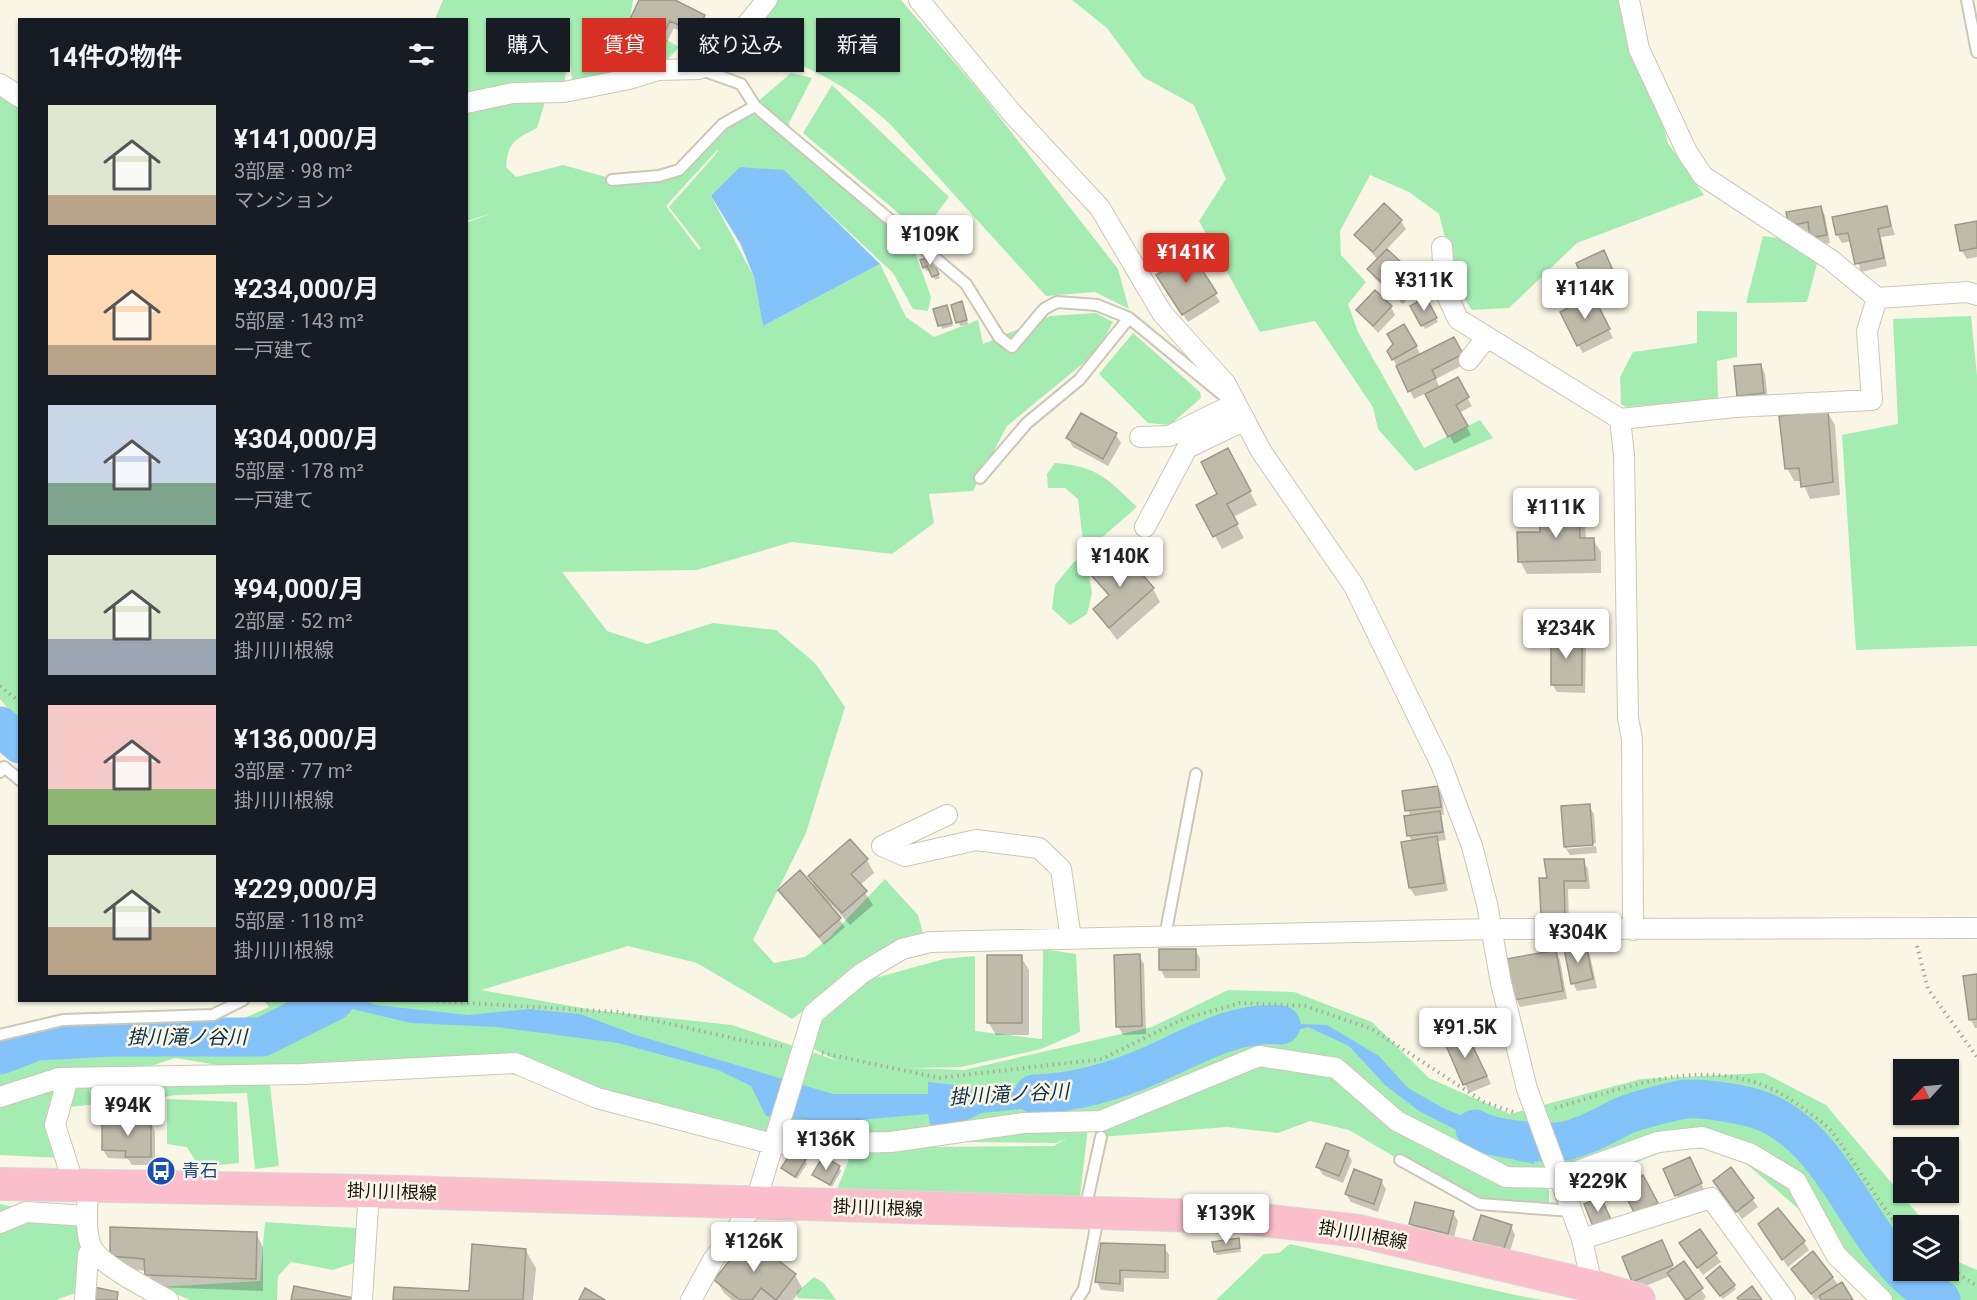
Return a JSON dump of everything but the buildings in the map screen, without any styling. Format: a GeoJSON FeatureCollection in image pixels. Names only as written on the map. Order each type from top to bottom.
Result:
{"type":"FeatureCollection","features":[{"type":"Feature","properties":{"kind":"main road","name":"掛川川根線"},"geometry":{"type":"LineString","coordinates":[[0,1184],[369,1191],[1235,1217],[1359,1231],[1592,1286],[1639,1300]]}},
{"type":"Feature","properties":{"kind":"street"},"geometry":{"type":"LineString","coordinates":[[752,18],[767,0]]}},
{"type":"Feature","properties":{"kind":"street"},"geometry":{"type":"LineString","coordinates":[[919,0],[1011,112],[1100,208],[1162,313],[1225,383],[1262,451],[1354,586],[1441,764],[1472,846],[1527,1089],[1582,1239],[1592,1286]]}},
{"type":"Feature","properties":{"kind":"street"},"geometry":{"type":"LineString","coordinates":[[1629,0],[1639,49],[1687,152],[1704,176],[1831,260],[1877,298],[1967,292],[1977,295]]}},
{"type":"Feature","properties":{"kind":"street"},"geometry":{"type":"LineString","coordinates":[[468,103],[513,93],[564,92],[629,79],[658,70],[678,70]]}},
{"type":"Feature","properties":{"kind":"street"},"geometry":{"type":"LineString","coordinates":[[0,84],[18,96]]}},
{"type":"Feature","properties":{"kind":"street"},"geometry":{"type":"LineString","coordinates":[[1442,247],[1445,291],[1458,319],[1620,418],[1736,407],[1872,400],[1867,331],[1877,298]]}},
{"type":"Feature","properties":{"kind":"street"},"geometry":{"type":"LineString","coordinates":[[1469,360],[1486,338]]}},
{"type":"Feature","properties":{"kind":"street"},"geometry":{"type":"LineString","coordinates":[[1140,437],[1169,436],[1239,412]]}},
{"type":"Feature","properties":{"kind":"street"},"geometry":{"type":"LineString","coordinates":[[1145,527],[1187,448],[1239,412]]}},
{"type":"Feature","properties":{"kind":"street"},"geometry":{"type":"LineString","coordinates":[[1620,418],[1624,455],[1628,718],[1632,739],[1632,930]]}},
{"type":"Feature","properties":{"kind":"street"},"geometry":{"type":"LineString","coordinates":[[947,815],[882,846],[905,856],[976,840],[1038,848],[1060,868],[1071,939]]}},
{"type":"Feature","properties":{"kind":"street"},"geometry":{"type":"LineString","coordinates":[[691,1300],[713,1260],[755,1204],[813,1014],[862,973],[902,949],[930,942],[1491,929],[1977,928]]}},
{"type":"Feature","properties":{"kind":"street"},"geometry":{"type":"LineString","coordinates":[[0,1097],[68,1078],[302,1074],[515,1063],[597,1098],[773,1144],[891,1142],[1024,1123],[1101,1121],[1259,1056],[1336,1068],[1397,1121],[1506,1177],[1556,1171],[1658,1142],[1702,1137],[1750,1154],[1796,1181],[1836,1255],[1882,1300]]}},
{"type":"Feature","properties":{"kind":"street"},"geometry":{"type":"LineString","coordinates":[[68,1078],[55,1125],[81,1185],[87,1216],[92,1248],[88,1255],[85,1300]]}},
{"type":"Feature","properties":{"kind":"street"},"geometry":{"type":"LineString","coordinates":[[362,1300],[369,1191]]}},
{"type":"Feature","properties":{"kind":"street"},"geometry":{"type":"LineString","coordinates":[[1582,1239],[1711,1198],[1785,1300]]}},
{"type":"Feature","properties":{"kind":"street"},"geometry":{"type":"LineString","coordinates":[[0,1223],[26,1212],[87,1216]]}},
{"type":"Feature","properties":{"kind":"street"},"geometry":{"type":"LineString","coordinates":[[92,1248],[128,1278],[168,1300]]}},
{"type":"Feature","properties":{"kind":"lane"},"geometry":{"type":"LineString","coordinates":[[1967,0],[1977,52]]}},
{"type":"Feature","properties":{"kind":"lane"},"geometry":{"type":"LineString","coordinates":[[707,72],[741,84],[755,106],[966,284],[999,337],[1012,347],[1044,309],[1057,302],[1096,305],[1129,318],[1239,412]]}},
{"type":"Feature","properties":{"kind":"lane"},"geometry":{"type":"LineString","coordinates":[[612,180],[659,176],[679,170],[723,124],[755,106]]}},
{"type":"Feature","properties":{"kind":"lane"},"geometry":{"type":"LineString","coordinates":[[980,478],[1027,423],[1079,380],[1129,318]]}},
{"type":"Feature","properties":{"kind":"lane"},"geometry":{"type":"LineString","coordinates":[[0,772],[4,767],[18,778]]}},
{"type":"Feature","properties":{"kind":"lane"},"geometry":{"type":"LineString","coordinates":[[1165,936],[1196,774]]}},
{"type":"Feature","properties":{"kind":"lane"},"geometry":{"type":"LineString","coordinates":[[0,1035],[63,1020],[213,1015],[239,1002]]}},
{"type":"Feature","properties":{"kind":"lane"},"geometry":{"type":"LineString","coordinates":[[1077,1300],[1084,1289],[1101,1137]]}},
{"type":"Feature","properties":{"kind":"lane"},"geometry":{"type":"LineString","coordinates":[[1400,1160],[1479,1204],[1572,1211]]}},
{"type":"Feature","properties":{"kind":"path"},"geometry":{"type":"LineString","coordinates":[[0,686],[18,700]]}},
{"type":"Feature","properties":{"kind":"path"},"geometry":{"type":"LineString","coordinates":[[1912,929],[1928,989],[1977,1057]]}},
{"type":"Feature","properties":{"kind":"path"},"geometry":{"type":"LineString","coordinates":[[452,1002],[617,1012],[754,1043],[804,1049],[939,1078],[1102,1059],[1183,1019],[1240,1003],[1305,1006],[1372,1029],[1484,1102],[1519,1114],[1537,1113],[1658,1078],[1730,1074],[1782,1092],[1831,1130],[1878,1202],[1893,1220]]}},
{"type":"Feature","properties":{"kind":"path"},"geometry":{"type":"LineString","coordinates":[[1959,1274],[1977,1286]]}},
{"type":"Feature","properties":{"kind":"green space"},"geometry":{"type":"Polygon","coordinates":[[[443,0],[633,0],[630,18],[582,18],[582,72],[652,72],[629,79],[572,80],[570,18],[486,18],[486,72],[566,72],[564,92],[548,92],[537,128],[518,138],[511,146],[506,167],[516,177],[563,165],[617,180],[674,171],[725,123],[722,138],[725,130],[791,73],[812,78],[789,123],[787,138],[908,232],[931,297],[928,311],[913,309],[893,273],[784,171],[711,196],[754,277],[763,326],[880,264],[906,317],[934,337],[978,320],[983,344],[1050,316],[1096,313],[1113,322],[1097,352],[1007,426],[973,491],[929,494],[934,523],[892,554],[792,542],[697,570],[562,572],[607,631],[647,644],[713,623],[776,630],[815,663],[845,707],[806,833],[753,940],[774,963],[805,957],[828,939],[885,879],[918,915],[924,937],[864,967],[792,1019],[697,963],[628,946],[481,990],[593,1010],[732,1025],[838,1061],[814,1049],[820,1023],[868,980],[944,959],[975,956],[975,1031],[1042,1039],[1043,949],[1076,954],[1080,1032],[1041,1049],[961,1067],[910,1068],[964,1070],[1152,1027],[1228,990],[1294,992],[1372,1022],[1429,1078],[1510,1114],[1641,1079],[1764,1073],[1826,1105],[1893,1185],[1893,1203],[1908,1203],[1919,1215],[1893,1215],[1893,1281],[1959,1281],[1959,1262],[1977,1270],[1977,1300],[1872,1300],[1800,1210],[1730,1150],[1672,1148],[1565,1192],[1549,1187],[1549,1207],[1466,1204],[1410,1166],[1349,1130],[1310,1121],[1278,1133],[1227,1127],[1101,1137],[1088,1128],[1080,1196],[836,1192],[856,1142],[773,1144],[673,1120],[504,1072],[272,1074],[175,1058],[151,1066],[189,1066],[269,1076],[279,1166],[255,1169],[247,1093],[178,1095],[70,1107],[63,1078],[0,1088],[0,1031],[63,1020],[138,1022],[176,1027],[226,1026],[269,1007],[265,1002],[468,1002],[468,222],[492,213],[468,221],[468,18],[435,18],[443,0]],[[718,149],[666,206],[699,250],[701,248],[669,207],[717,153],[718,149]],[[1067,1138],[1056,1143],[868,1141],[921,1147],[1054,1146],[1067,1138]]]}},
{"type":"Feature","properties":{"kind":"green space"},"geometry":{"type":"Polygon","coordinates":[[[767,0],[901,0],[980,92],[1118,269],[1129,309],[1095,292],[1046,296],[891,125],[838,84],[804,67],[804,18],[758,18],[755,13],[767,0]]]}},
{"type":"Feature","properties":{"kind":"green space"},"geometry":{"type":"Polygon","coordinates":[[[1072,0],[1629,0],[1668,143],[1704,195],[1577,243],[1509,308],[1472,310],[1458,289],[1439,214],[1409,192],[1370,175],[1340,231],[1341,255],[1366,282],[1348,304],[1358,332],[1424,448],[1480,420],[1493,438],[1415,471],[1378,429],[1373,407],[1315,321],[1260,332],[1199,221],[1226,179],[1194,105],[1143,77],[1107,28],[1072,0]]]}},
{"type":"Feature","properties":{"kind":"green space"},"geometry":{"type":"Polygon","coordinates":[[[666,40],[678,48],[666,61],[666,40]]]}},
{"type":"Feature","properties":{"kind":"green space"},"geometry":{"type":"Polygon","coordinates":[[[0,85],[18,98],[18,720],[0,699],[0,85]]]}},
{"type":"Feature","properties":{"kind":"green space"},"geometry":{"type":"Polygon","coordinates":[[[832,85],[949,197],[922,233],[803,133],[832,85]]]}},
{"type":"Feature","properties":{"kind":"green space"},"geometry":{"type":"Polygon","coordinates":[[[1763,236],[1779,238],[1818,260],[1807,302],[1746,303],[1763,236]]]}},
{"type":"Feature","properties":{"kind":"green space"},"geometry":{"type":"Polygon","coordinates":[[[1697,311],[1737,312],[1737,357],[1717,361],[1718,399],[1626,407],[1621,404],[1620,377],[1633,352],[1697,343],[1697,311]]]}},
{"type":"Feature","properties":{"kind":"green space"},"geometry":{"type":"Polygon","coordinates":[[[1971,316],[1977,376],[1977,646],[1856,650],[1842,435],[1898,424],[1893,319],[1971,316]]]}},
{"type":"Feature","properties":{"kind":"green space"},"geometry":{"type":"Polygon","coordinates":[[[1133,333],[1200,392],[1201,398],[1170,425],[1148,423],[1099,374],[1133,333]]]}},
{"type":"Feature","properties":{"kind":"green space"},"geometry":{"type":"Polygon","coordinates":[[[1055,463],[1092,471],[1118,489],[1137,507],[1099,540],[1083,541],[1078,499],[1065,488],[1048,488],[1047,474],[1055,463]]]}},
{"type":"Feature","properties":{"kind":"green space"},"geometry":{"type":"Polygon","coordinates":[[[1096,545],[1108,550],[1087,563],[1092,593],[1087,614],[1070,625],[1052,609],[1055,585],[1073,563],[1096,545]]]}},
{"type":"Feature","properties":{"kind":"green space"},"geometry":{"type":"Polygon","coordinates":[[[60,1084],[61,1158],[0,1155],[0,1097],[60,1084]]]}},
{"type":"Feature","properties":{"kind":"green space"},"geometry":{"type":"Polygon","coordinates":[[[167,1099],[237,1102],[239,1163],[199,1167],[187,1147],[167,1144],[167,1099]]]}},
{"type":"Feature","properties":{"kind":"green space"},"geometry":{"type":"Polygon","coordinates":[[[0,1204],[28,1210],[80,1212],[88,1256],[78,1292],[56,1300],[0,1300],[0,1204]]]}},
{"type":"Feature","properties":{"kind":"green space"},"geometry":{"type":"Polygon","coordinates":[[[265,1222],[356,1228],[357,1262],[333,1270],[291,1262],[278,1276],[277,1300],[190,1300],[159,1287],[260,1281],[265,1222]]]}},
{"type":"Feature","properties":{"kind":"green space"},"geometry":{"type":"Polygon","coordinates":[[[1290,1244],[1543,1300],[1216,1300],[1264,1254],[1279,1253],[1290,1244]]]}},
{"type":"Feature","properties":{"kind":"green space"},"geometry":{"type":"Polygon","coordinates":[[[814,1277],[824,1283],[836,1300],[797,1298],[797,1292],[814,1277]]]}},
{"type":"Feature","properties":{"kind":"water"},"geometry":{"type":"Polygon","coordinates":[[[740,167],[784,170],[880,264],[763,326],[754,277],[740,243],[711,196],[740,167]]]}},
{"type":"Feature","properties":{"kind":"water"},"geometry":{"type":"Polygon","coordinates":[[[322,1002],[367,1002],[376,1005],[468,1015],[529,1009],[580,1014],[636,1035],[833,1094],[928,1094],[928,1082],[965,1086],[977,1091],[1081,1083],[1092,1095],[1067,1104],[982,1113],[959,1124],[931,1128],[928,1114],[836,1122],[766,1116],[751,1086],[718,1070],[618,1043],[496,1027],[411,1023],[322,1002]]]}},
{"type":"Feature","properties":{"kind":"water"},"geometry":{"type":"Polygon","coordinates":[[[1254,1022],[1327,1025],[1379,1056],[1408,1088],[1445,1109],[1507,1133],[1523,1132],[1535,1164],[1515,1160],[1419,1111],[1385,1085],[1349,1046],[1308,1027],[1282,1035],[1231,1039],[1157,1068],[1142,1068],[1254,1022]]]}},
{"type":"Feature","properties":{"kind":"waterway"},"geometry":{"type":"LineString","coordinates":[[0,726],[18,742]]}},
{"type":"Feature","properties":{"kind":"waterway","name":"掛川滝ノ谷川"},"geometry":{"type":"LineString","coordinates":[[0,1055],[37,1041],[113,1037],[262,1037],[332,1002]]}},
{"type":"Feature","properties":{"kind":"waterway","name":"掛川滝ノ谷川"},"geometry":{"type":"LineString","coordinates":[[1034,1094],[1080,1089],[1110,1081],[1215,1036],[1247,1027],[1281,1025]]}},
{"type":"Feature","properties":{"kind":"waterway","name":"掛川滝ノ谷川"},"geometry":{"type":"LineString","coordinates":[[1475,1129],[1508,1139],[1535,1142],[1569,1140],[1637,1111],[1688,1099],[1723,1102],[1765,1112],[1787,1124],[1822,1158],[1877,1240],[1897,1265],[1915,1282],[1941,1300]]}},
{"type":"Feature","properties":{"kind":"place","name":"青石"},"geometry":{"type":"Point","coordinates":[161,1171]}}]}
